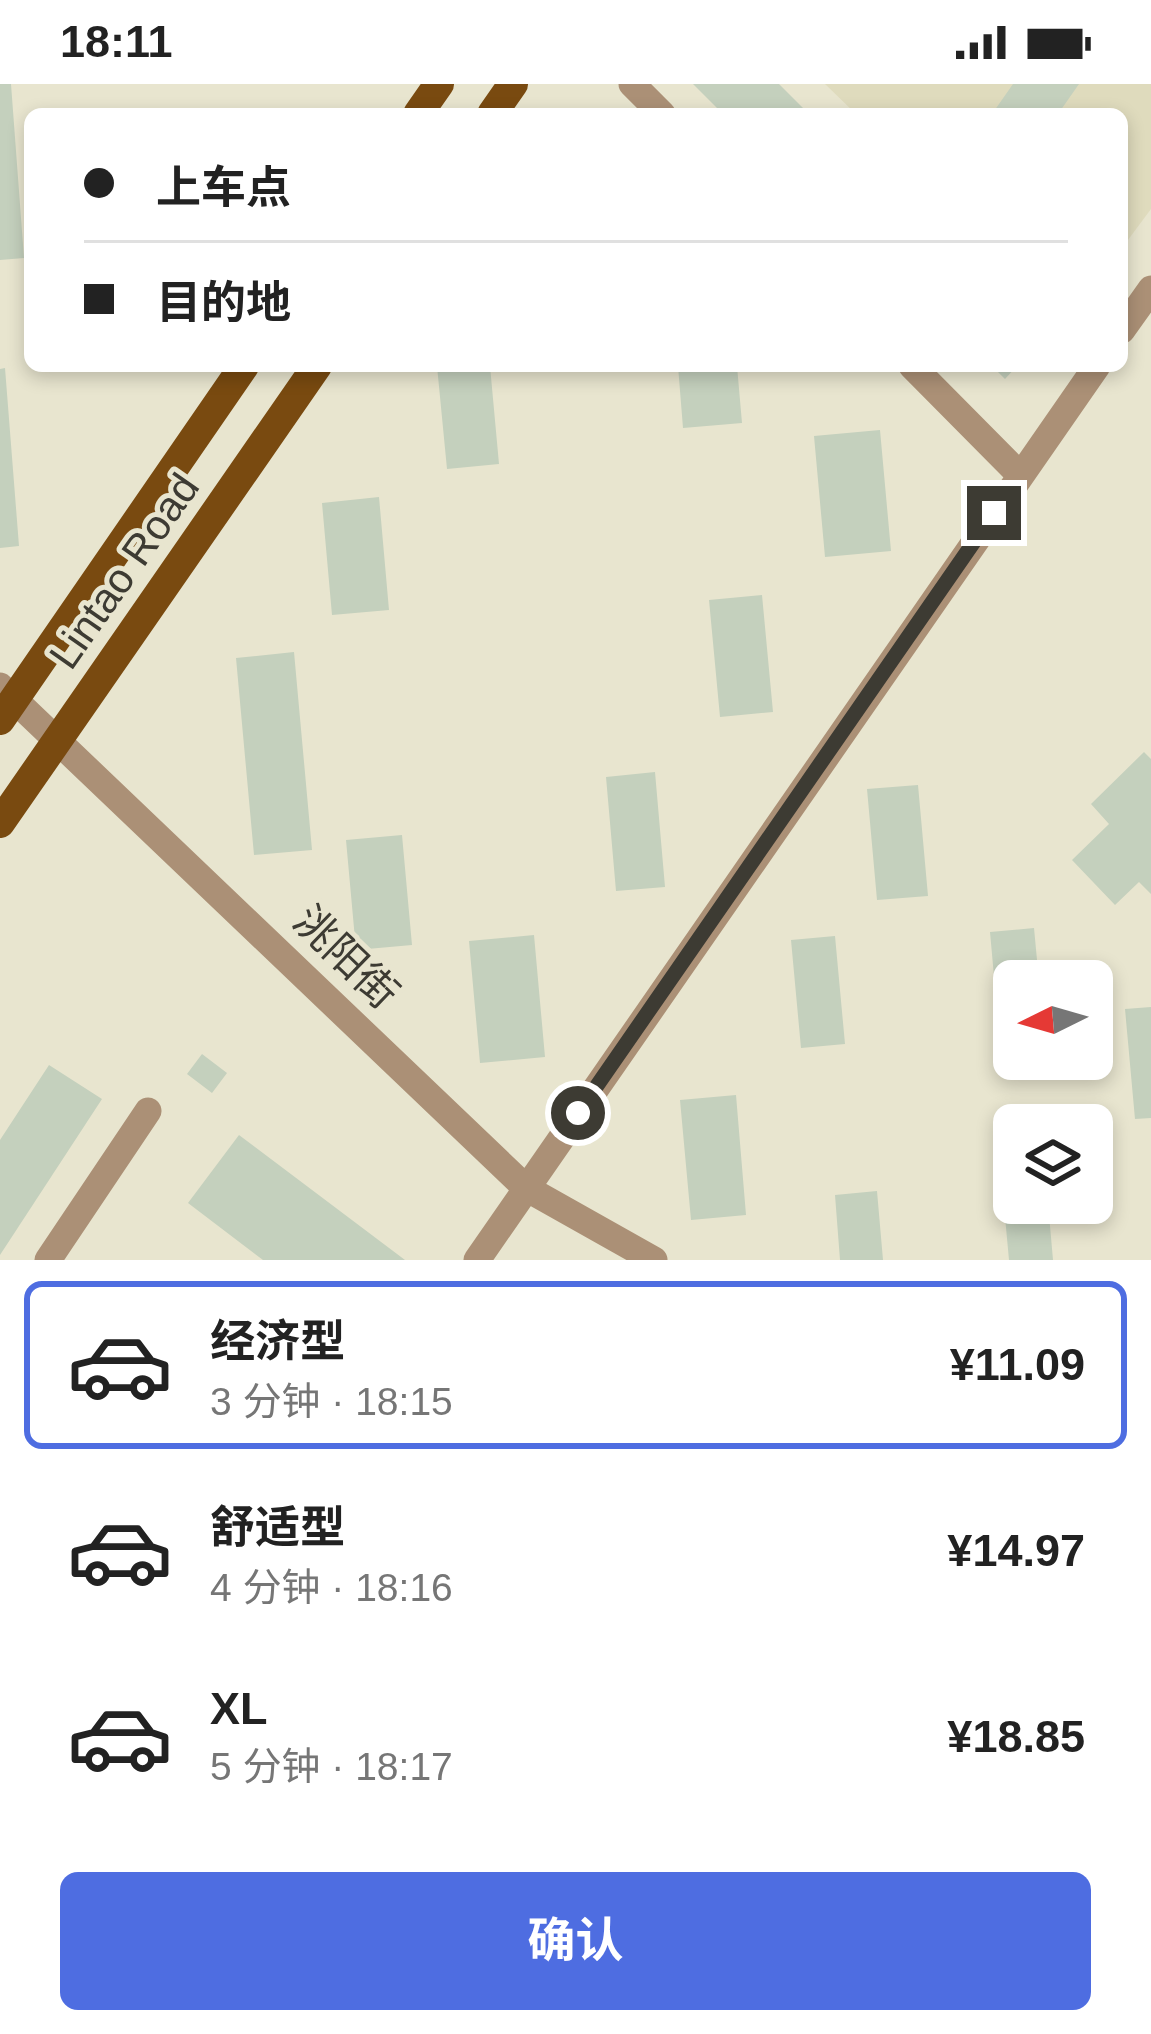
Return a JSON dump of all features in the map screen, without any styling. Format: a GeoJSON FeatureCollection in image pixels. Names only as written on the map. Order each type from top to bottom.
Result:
{"type":"FeatureCollection","features":[{"type":"Feature","properties":{"kind":"main road","name":"Lintao Road"},"geometry":{"type":"LineString","coordinates":[[5,702],[240,372]]}},
{"type":"Feature","properties":{"kind":"main road","name":"Lintao Road"},"geometry":{"type":"LineString","coordinates":[[0,824],[313,372]]}},
{"type":"Feature","properties":{"kind":"street"},"geometry":{"type":"LineString","coordinates":[[632,84],[656,108]]}},
{"type":"Feature","properties":{"kind":"street"},"geometry":{"type":"LineString","coordinates":[[1128,322],[1151,289]]}},
{"type":"Feature","properties":{"kind":"street"},"geometry":{"type":"LineString","coordinates":[[918,372],[1020,475]]}},
{"type":"Feature","properties":{"kind":"street"},"geometry":{"type":"LineString","coordinates":[[477,1260],[1093,372]]}},
{"type":"Feature","properties":{"kind":"street","name":"洮阳街"},"geometry":{"type":"LineString","coordinates":[[5,702],[58,739],[526,1188],[654,1260]]}},
{"type":"Feature","properties":{"kind":"street"},"geometry":{"type":"LineString","coordinates":[[48,1260],[148,1111]]}},
{"type":"Feature","properties":{"kind":"shaded area"},"geometry":{"type":"Polygon","coordinates":[[[825,84],[1151,84],[1151,209],[1128,240],[1128,108],[850,108],[825,84]]]}},
{"type":"Feature","properties":{"kind":"building"},"geometry":{"type":"Polygon","coordinates":[[[0,84],[11,84],[24,258],[0,260],[0,84]]]}},
{"type":"Feature","properties":{"kind":"building"},"geometry":{"type":"Polygon","coordinates":[[[693,84],[779,84],[803,108],[717,108],[693,84]]]}},
{"type":"Feature","properties":{"kind":"building"},"geometry":{"type":"Polygon","coordinates":[[[1013,84],[1079,84],[1062,108],[996,108],[1013,84]]]}},
{"type":"Feature","properties":{"kind":"building"},"geometry":{"type":"Polygon","coordinates":[[[5,368],[19,546],[0,548],[0,369],[5,368]]]}},
{"type":"Feature","properties":{"kind":"building"},"geometry":{"type":"Polygon","coordinates":[[[438,372],[491,372],[499,464],[447,469],[438,372]]]}},
{"type":"Feature","properties":{"kind":"building"},"geometry":{"type":"Polygon","coordinates":[[[678,372],[738,372],[742,423],[683,428],[678,372]]]}},
{"type":"Feature","properties":{"kind":"building"},"geometry":{"type":"Polygon","coordinates":[[[880,430],[891,551],[825,557],[814,436],[880,430]]]}},
{"type":"Feature","properties":{"kind":"building"},"geometry":{"type":"Polygon","coordinates":[[[379,497],[389,610],[332,615],[322,503],[379,497]]]}},
{"type":"Feature","properties":{"kind":"building"},"geometry":{"type":"Polygon","coordinates":[[[762,595],[773,712],[720,717],[709,600],[762,595]]]}},
{"type":"Feature","properties":{"kind":"building"},"geometry":{"type":"Polygon","coordinates":[[[294,652],[312,850],[254,855],[236,658],[294,652]]]}},
{"type":"Feature","properties":{"kind":"building"},"geometry":{"type":"Polygon","coordinates":[[[1144,752],[1151,759],[1151,894],[1139,882],[1115,905],[1072,860],[1109,824],[1091,804],[1144,752]]]}},
{"type":"Feature","properties":{"kind":"building"},"geometry":{"type":"Polygon","coordinates":[[[655,772],[665,887],[616,891],[606,777],[655,772]]]}},
{"type":"Feature","properties":{"kind":"building"},"geometry":{"type":"Polygon","coordinates":[[[918,785],[928,896],[877,900],[867,789],[918,785]]]}},
{"type":"Feature","properties":{"kind":"building"},"geometry":{"type":"Polygon","coordinates":[[[402,835],[412,945],[356,950],[346,840],[402,835]]]}},
{"type":"Feature","properties":{"kind":"building"},"geometry":{"type":"Polygon","coordinates":[[[1034,928],[1037,960],[993,960],[993,965],[990,932],[1034,928]]]}},
{"type":"Feature","properties":{"kind":"building"},"geometry":{"type":"Polygon","coordinates":[[[534,935],[545,1057],[480,1063],[469,941],[534,935]]]}},
{"type":"Feature","properties":{"kind":"building"},"geometry":{"type":"Polygon","coordinates":[[[835,936],[845,1044],[801,1048],[791,940],[835,936]]]}},
{"type":"Feature","properties":{"kind":"building"},"geometry":{"type":"Polygon","coordinates":[[[1151,1007],[1151,1118],[1135,1119],[1125,1009],[1151,1007]]]}},
{"type":"Feature","properties":{"kind":"building"},"geometry":{"type":"Polygon","coordinates":[[[202,1054],[227,1073],[212,1093],[187,1074],[202,1054]]]}},
{"type":"Feature","properties":{"kind":"building"},"geometry":{"type":"Polygon","coordinates":[[[49,1065],[102,1099],[0,1255],[0,1140],[49,1065]]]}},
{"type":"Feature","properties":{"kind":"building"},"geometry":{"type":"Polygon","coordinates":[[[736,1095],[746,1215],[691,1220],[680,1100],[736,1095]]]}},
{"type":"Feature","properties":{"kind":"building"},"geometry":{"type":"Polygon","coordinates":[[[239,1135],[405,1260],[263,1260],[188,1203],[239,1135]]]}},
{"type":"Feature","properties":{"kind":"building"},"geometry":{"type":"Polygon","coordinates":[[[877,1191],[883,1260],[840,1260],[835,1195],[877,1191]]]}},
{"type":"Feature","properties":{"kind":"building"},"geometry":{"type":"Polygon","coordinates":[[[1006,1224],[1050,1224],[1053,1260],[1009,1260],[1006,1224]]]}},
{"type":"Feature","properties":{"kind":"route"},"geometry":{"type":"LineString","coordinates":[[578,1113],[994,513]]}}]}
